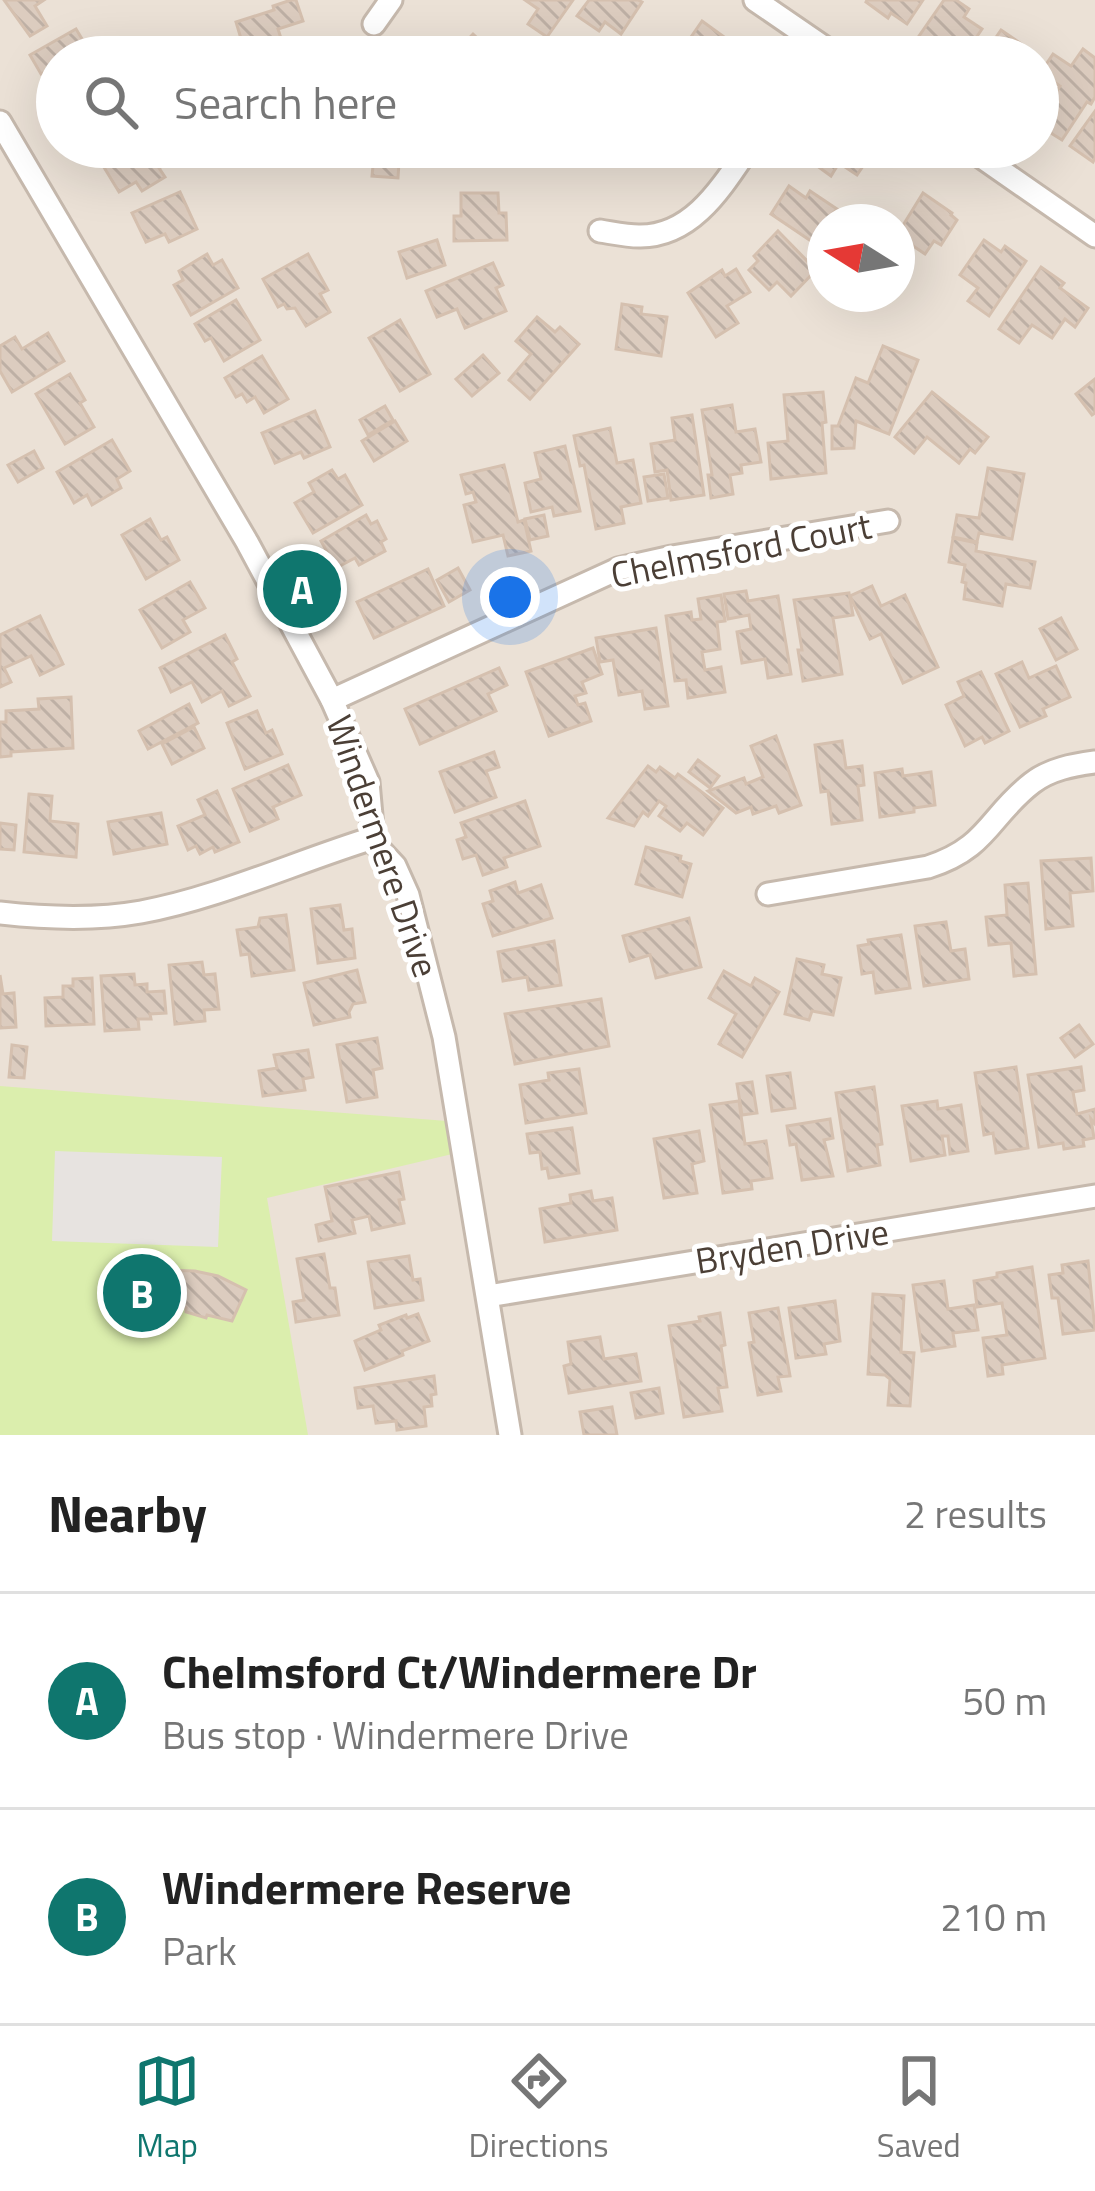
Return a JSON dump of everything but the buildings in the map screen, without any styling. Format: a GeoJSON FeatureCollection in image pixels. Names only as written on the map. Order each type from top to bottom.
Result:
{"type":"FeatureCollection","features":[{"type":"Feature","properties":{"kind":"street"},"geometry":{"type":"LineString","coordinates":[[374,24],[391,0]]}},
{"type":"Feature","properties":{"kind":"street"},"geometry":{"type":"LineString","coordinates":[[755,0],[801,36]]}},
{"type":"Feature","properties":{"kind":"street","name":"Windermere Drive"},"geometry":{"type":"LineString","coordinates":[[0,122],[247,542],[332,700],[368,782],[373,838],[401,878],[448,1057],[510,1435]]}},
{"type":"Feature","properties":{"kind":"street"},"geometry":{"type":"LineString","coordinates":[[600,231],[641,236],[676,226],[701,210],[735,168]]}},
{"type":"Feature","properties":{"kind":"street"},"geometry":{"type":"LineString","coordinates":[[997,168],[1095,236]]}},
{"type":"Feature","properties":{"kind":"street","name":"Chelmsford Court"},"geometry":{"type":"LineString","coordinates":[[332,700],[618,569],[888,521]]}},
{"type":"Feature","properties":{"kind":"street"},"geometry":{"type":"LineString","coordinates":[[768,894],[939,864],[976,842],[1033,782],[1052,771],[1095,762]]}},
{"type":"Feature","properties":{"kind":"street"},"geometry":{"type":"LineString","coordinates":[[0,914],[138,912],[191,900],[373,838]]}},
{"type":"Feature","properties":{"kind":"street","name":"Bryden Drive"},"geometry":{"type":"LineString","coordinates":[[488,1296],[1095,1196]]}},
{"type":"Feature","properties":{"kind":"shaded area"},"geometry":{"type":"Polygon","coordinates":[[[0,0],[1095,0],[1095,1435],[0,1435],[0,0]]]}},
{"type":"Feature","properties":{"kind":"shaded area"},"geometry":{"type":"Polygon","coordinates":[[[55,1151],[222,1157],[218,1247],[52,1241],[55,1151]]]}},
{"type":"Feature","properties":{"kind":"green space"},"geometry":{"type":"Polygon","coordinates":[[[0,1086],[460,1122],[465,1151],[267,1198],[308,1435],[0,1435],[0,1086]]]}},
{"type":"Feature","properties":{"kind":"place","name":"Chelmsford Ct/Windermere Dr"},"geometry":{"type":"Point","coordinates":[302,589]}},
{"type":"Feature","properties":{"kind":"place","name":"Windermere Reserve"},"geometry":{"type":"Point","coordinates":[142,1293]}}]}
